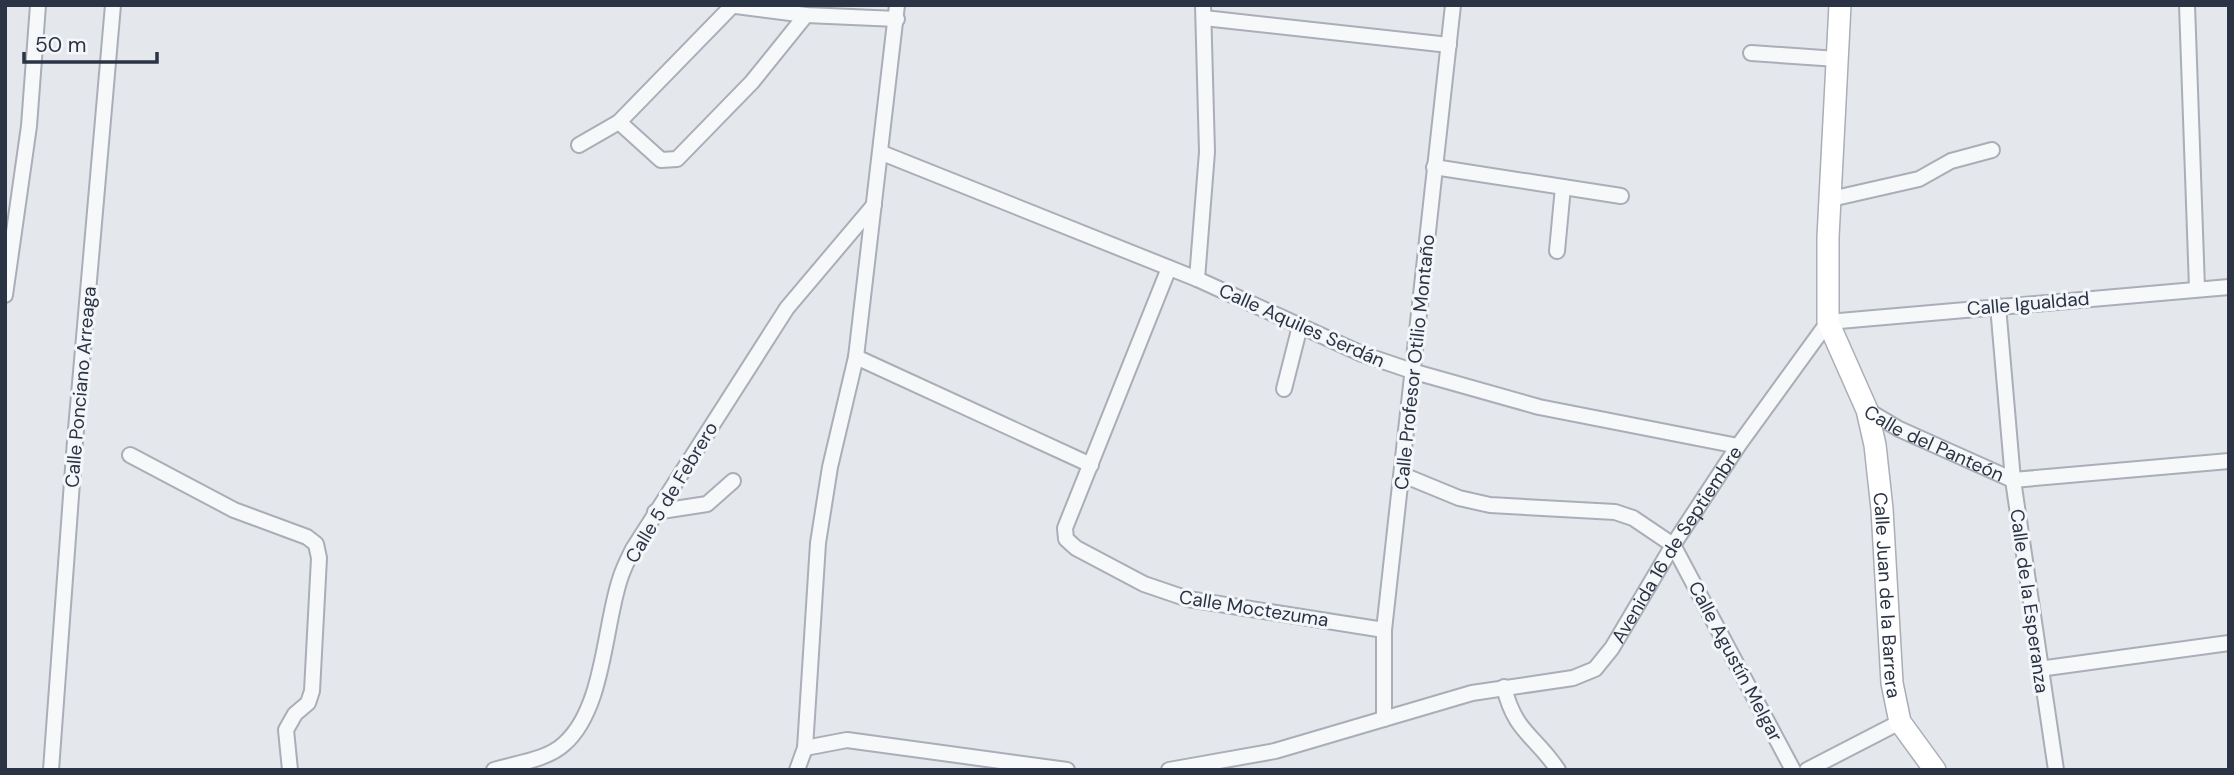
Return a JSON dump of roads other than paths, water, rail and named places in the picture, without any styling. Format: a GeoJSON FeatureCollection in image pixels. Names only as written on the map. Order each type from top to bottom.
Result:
{"type":"FeatureCollection","features":[{"type":"Feature","properties":{"kind":"street"},"geometry":{"type":"LineString","coordinates":[[5,295],[29,126],[38,5]]}},
{"type":"Feature","properties":{"kind":"street","name":"Calle Ponciano Arreaga"},"geometry":{"type":"LineString","coordinates":[[51,770],[75,442],[113,5]]}},
{"type":"Feature","properties":{"kind":"street","name":"Calle Profesor Otilio Montaño"},"geometry":{"type":"LineString","coordinates":[[1384,719],[1384,630],[1415,372],[1434,167],[1453,5]]}},
{"type":"Feature","properties":{"kind":"street"},"geometry":{"type":"LineString","coordinates":[[1828,322],[1830,199],[1840,5]]}},
{"type":"Feature","properties":{"kind":"street"},"geometry":{"type":"LineString","coordinates":[[2187,5],[2197,288]]}},
{"type":"Feature","properties":{"kind":"street"},"geometry":{"type":"LineString","coordinates":[[579,145],[619,122],[730,6],[806,15],[897,12],[856,357],[830,467],[818,543],[805,748],[799,768]]}},
{"type":"Feature","properties":{"kind":"street"},"geometry":{"type":"LineString","coordinates":[[1197,279],[1207,152],[1203,12],[1449,45]]}},
{"type":"Feature","properties":{"kind":"street"},"geometry":{"type":"LineString","coordinates":[[619,122],[661,160],[671,161],[682,156],[752,82],[806,15]]}},
{"type":"Feature","properties":{"kind":"street"},"geometry":{"type":"LineString","coordinates":[[1751,53],[1837,59]]}},
{"type":"Feature","properties":{"kind":"street"},"geometry":{"type":"LineString","coordinates":[[1830,199],[1925,177],[1951,161],[1993,150]]}},
{"type":"Feature","properties":{"kind":"street","name":"Calle Aquiles Serdán"},"geometry":{"type":"LineString","coordinates":[[882,153],[1197,279],[1362,354],[1539,407],[1738,446]]}},
{"type":"Feature","properties":{"kind":"street"},"geometry":{"type":"LineString","coordinates":[[1434,167],[1621,196]]}},
{"type":"Feature","properties":{"kind":"street"},"geometry":{"type":"LineString","coordinates":[[1557,251],[1563,187]]}},
{"type":"Feature","properties":{"kind":"street","name":"Calle 5 de Febrero"},"geometry":{"type":"LineString","coordinates":[[494,770],[547,754],[564,745],[578,727],[590,703],[620,579],[632,549],[787,308],[874,205]]}},
{"type":"Feature","properties":{"kind":"street"},"geometry":{"type":"LineString","coordinates":[[856,357],[1091,465],[1170,268]]}},
{"type":"Feature","properties":{"kind":"street","name":"Calle Igualdad"},"geometry":{"type":"LineString","coordinates":[[1828,322],[2229,287]]}},
{"type":"Feature","properties":{"kind":"street","name":"Calle de la Esperanza"},"geometry":{"type":"LineString","coordinates":[[1998,306],[2013,480],[2056,770]]}},
{"type":"Feature","properties":{"kind":"street","name":"Calle del Panteón"},"geometry":{"type":"LineString","coordinates":[[1828,322],[1867,410],[1899,429],[2013,480]]}},
{"type":"Feature","properties":{"kind":"street","name":"Avenida 16 de Septiembre"},"geometry":{"type":"LineString","coordinates":[[1169,770],[1275,751],[1472,693],[1573,678],[1595,669],[1612,648],[1738,446],[1828,322]]}},
{"type":"Feature","properties":{"kind":"street"},"geometry":{"type":"LineString","coordinates":[[1284,389],[1300,326]]}},
{"type":"Feature","properties":{"kind":"street","name":"Calle Juan de la Barrera"},"geometry":{"type":"LineString","coordinates":[[1867,410],[1879,473],[1892,683],[1900,722],[1935,770]]}},
{"type":"Feature","properties":{"kind":"street"},"geometry":{"type":"LineString","coordinates":[[130,455],[234,510],[307,537],[316,544],[319,558],[314,681],[307,703],[295,714],[286,730],[290,770]]}},
{"type":"Feature","properties":{"kind":"street"},"geometry":{"type":"LineString","coordinates":[[2013,480],[2229,461]]}},
{"type":"Feature","properties":{"kind":"street","name":"Calle Moctezuma"},"geometry":{"type":"LineString","coordinates":[[1091,465],[1065,528],[1066,539],[1076,548],[1165,593],[1384,630]]}},
{"type":"Feature","properties":{"kind":"street","name":"Calle Agustín Melgar"},"geometry":{"type":"LineString","coordinates":[[1403,475],[1459,498],[1490,505],[1615,512],[1641,522],[1674,545],[1793,770]]}},
{"type":"Feature","properties":{"kind":"street"},"geometry":{"type":"LineString","coordinates":[[655,512],[707,505],[733,481]]}},
{"type":"Feature","properties":{"kind":"street"},"geometry":{"type":"LineString","coordinates":[[2039,669],[2229,643]]}},
{"type":"Feature","properties":{"kind":"street"},"geometry":{"type":"LineString","coordinates":[[1504,687],[1509,709],[1518,725],[1558,770]]}},
{"type":"Feature","properties":{"kind":"street"},"geometry":{"type":"LineString","coordinates":[[1807,770],[1900,722]]}},
{"type":"Feature","properties":{"kind":"street"},"geometry":{"type":"LineString","coordinates":[[805,748],[847,740],[1067,770]]}}]}
